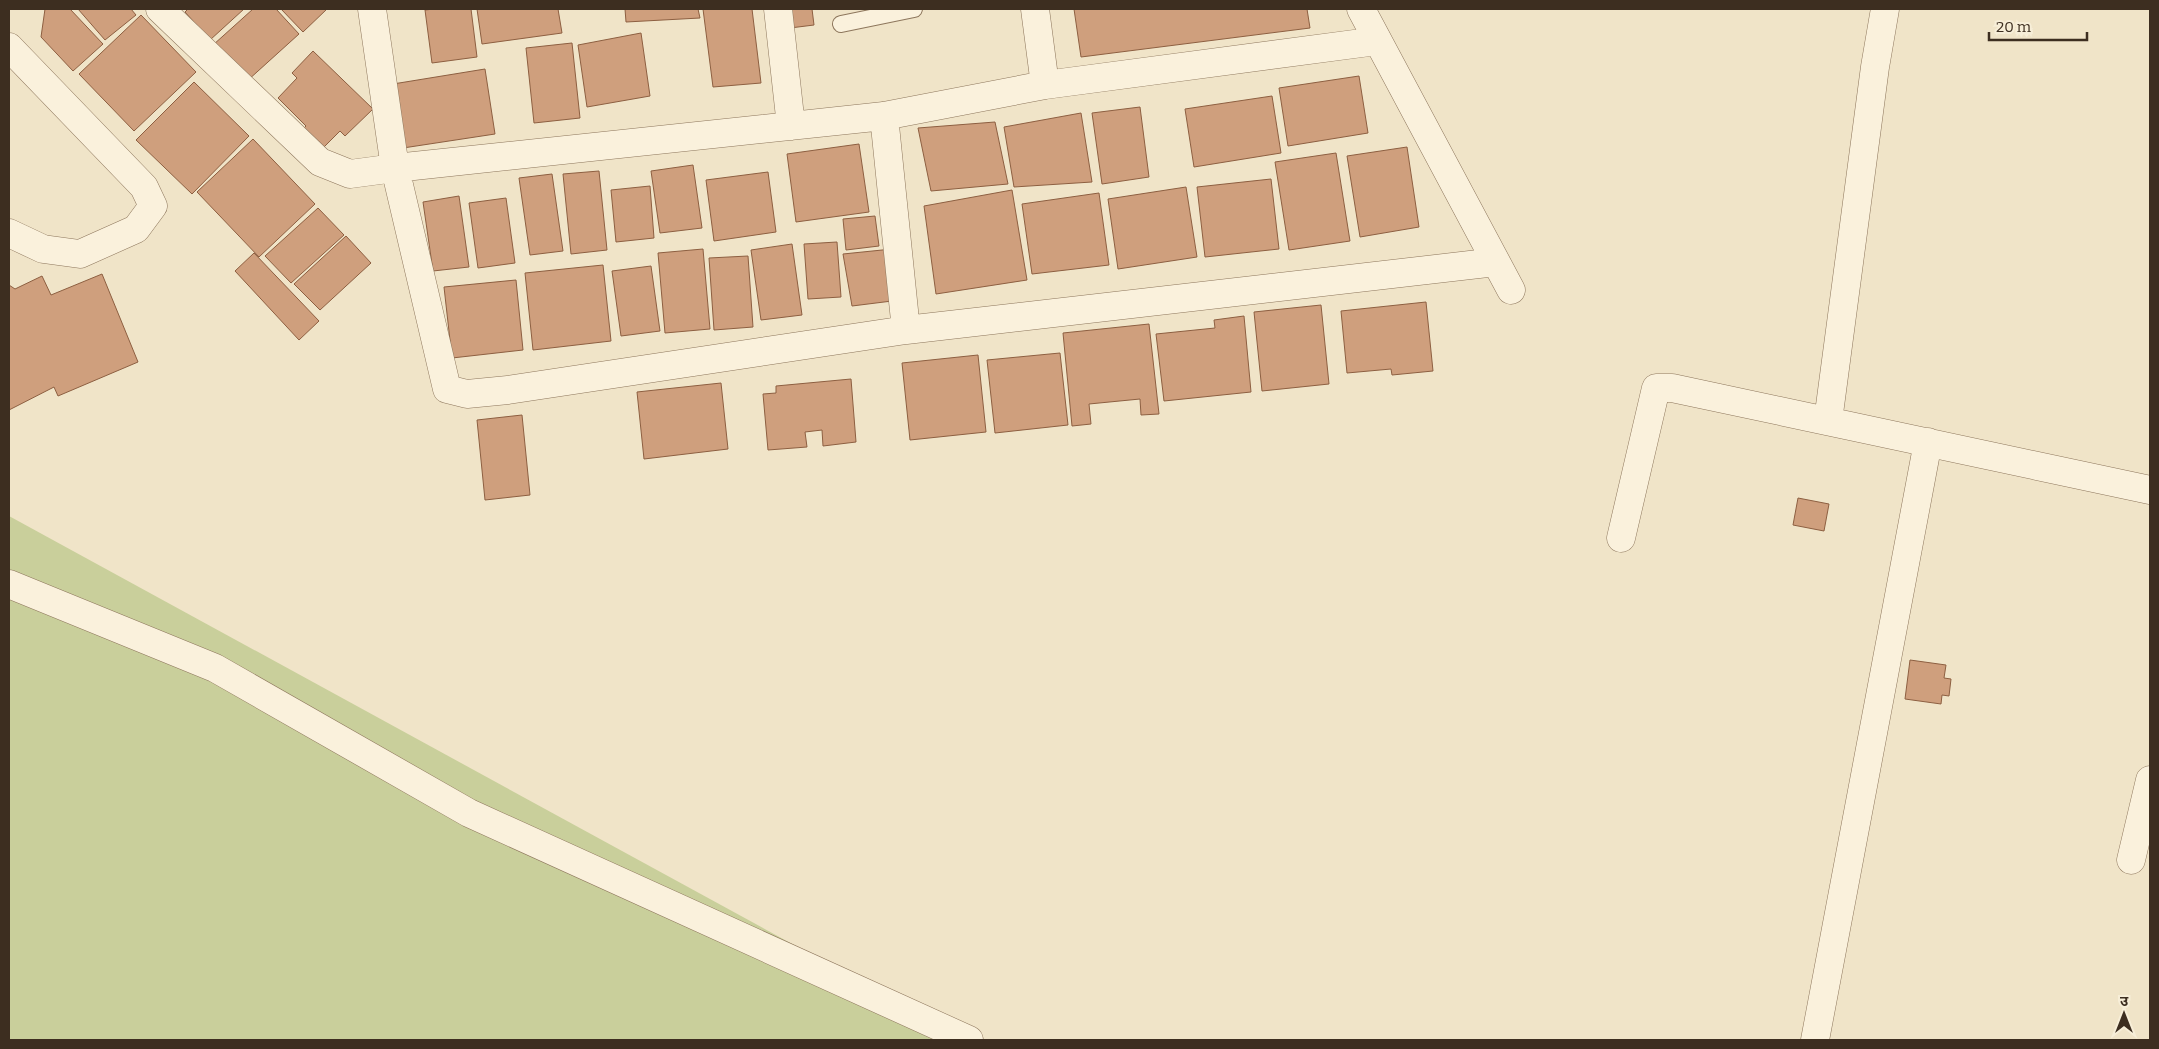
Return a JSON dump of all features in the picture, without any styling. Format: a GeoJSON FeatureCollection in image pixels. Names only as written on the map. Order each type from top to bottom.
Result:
{"type":"FeatureCollection","features":[{"type":"Feature","properties":{"kind":"street"},"geometry":{"type":"LineString","coordinates":[[160,9],[320,162],[350,174],[884,116],[1045,85],[1377,41]]}},
{"type":"Feature","properties":{"kind":"street"},"geometry":{"type":"LineString","coordinates":[[372,9],[395,168],[447,389],[467,394],[508,390],[906,330],[1496,262]]}},
{"type":"Feature","properties":{"kind":"street"},"geometry":{"type":"LineString","coordinates":[[778,9],[791,126]]}},
{"type":"Feature","properties":{"kind":"street"},"geometry":{"type":"LineString","coordinates":[[1035,9],[1045,85]]}},
{"type":"Feature","properties":{"kind":"street"},"geometry":{"type":"LineString","coordinates":[[1361,9],[1511,290]]}},
{"type":"Feature","properties":{"kind":"street"},"geometry":{"type":"LineString","coordinates":[[1828,421],[1874,77],[1885,9]]}},
{"type":"Feature","properties":{"kind":"street"},"geometry":{"type":"LineString","coordinates":[[9,47],[144,187],[153,206],[136,229],[80,254],[43,249],[9,233]]}},
{"type":"Feature","properties":{"kind":"street"},"geometry":{"type":"LineString","coordinates":[[884,116],[906,330]]}},
{"type":"Feature","properties":{"kind":"street"},"geometry":{"type":"LineString","coordinates":[[1620,538],[1656,388],[1672,388],[2150,490]]}},
{"type":"Feature","properties":{"kind":"street"},"geometry":{"type":"LineString","coordinates":[[1815,1040],[1928,442]]}},
{"type":"Feature","properties":{"kind":"street"},"geometry":{"type":"LineString","coordinates":[[9,584],[215,668],[469,813],[969,1040]]}},
{"type":"Feature","properties":{"kind":"street"},"geometry":{"type":"LineString","coordinates":[[2131,860],[2150,780]]}},
{"type":"Feature","properties":{"kind":"lane"},"geometry":{"type":"LineString","coordinates":[[841,24],[914,9]]}},
{"type":"Feature","properties":{"kind":"green space"},"geometry":{"type":"Polygon","coordinates":[[[9,516],[968,1040],[9,1040],[9,516]]]}},
{"type":"Feature","properties":{"kind":"building"},"geometry":{"type":"Polygon","coordinates":[[[45,9],[70,9],[103,44],[73,71],[41,37],[45,9]]]}},
{"type":"Feature","properties":{"kind":"building"},"geometry":{"type":"Polygon","coordinates":[[[78,9],[131,9],[136,15],[105,40],[78,9]]]}},
{"type":"Feature","properties":{"kind":"building"},"geometry":{"type":"Polygon","coordinates":[[[188,9],[244,9],[210,40],[185,12],[188,9]]]}},
{"type":"Feature","properties":{"kind":"building"},"geometry":{"type":"Polygon","coordinates":[[[253,9],[276,9],[299,34],[247,81],[213,45],[253,9]]]}},
{"type":"Feature","properties":{"kind":"building"},"geometry":{"type":"Polygon","coordinates":[[[281,9],[327,9],[303,32],[281,9]]]}},
{"type":"Feature","properties":{"kind":"building"},"geometry":{"type":"Polygon","coordinates":[[[471,9],[477,57],[432,63],[425,10],[471,9]]]}},
{"type":"Feature","properties":{"kind":"building"},"geometry":{"type":"Polygon","coordinates":[[[477,9],[558,9],[562,33],[482,44],[477,9]]]}},
{"type":"Feature","properties":{"kind":"building"},"geometry":{"type":"Polygon","coordinates":[[[625,9],[698,9],[700,18],[626,22],[625,9]]]}},
{"type":"Feature","properties":{"kind":"building"},"geometry":{"type":"Polygon","coordinates":[[[703,9],[752,9],[761,83],[713,87],[703,9]]]}},
{"type":"Feature","properties":{"kind":"building"},"geometry":{"type":"Polygon","coordinates":[[[788,9],[812,9],[814,25],[790,28],[788,9]]]}},
{"type":"Feature","properties":{"kind":"building"},"geometry":{"type":"Polygon","coordinates":[[[1074,9],[1307,9],[1310,28],[1081,57],[1074,9]]]}},
{"type":"Feature","properties":{"kind":"building"},"geometry":{"type":"Polygon","coordinates":[[[141,15],[196,72],[134,131],[79,74],[141,15]]]}},
{"type":"Feature","properties":{"kind":"building"},"geometry":{"type":"Polygon","coordinates":[[[641,33],[650,96],[587,107],[578,45],[641,33]]]}},
{"type":"Feature","properties":{"kind":"building"},"geometry":{"type":"Polygon","coordinates":[[[572,43],[580,118],[534,123],[526,48],[572,43]]]}},
{"type":"Feature","properties":{"kind":"building"},"geometry":{"type":"Polygon","coordinates":[[[313,51],[373,109],[345,136],[340,131],[322,149],[302,130],[306,126],[278,98],[297,78],[292,73],[313,51]]]}},
{"type":"Feature","properties":{"kind":"building"},"geometry":{"type":"Polygon","coordinates":[[[485,69],[495,134],[403,148],[393,84],[485,69]]]}},
{"type":"Feature","properties":{"kind":"building"},"geometry":{"type":"Polygon","coordinates":[[[1359,76],[1368,133],[1288,146],[1279,88],[1359,76]]]}},
{"type":"Feature","properties":{"kind":"building"},"geometry":{"type":"Polygon","coordinates":[[[194,82],[249,136],[192,194],[136,140],[194,82]]]}},
{"type":"Feature","properties":{"kind":"building"},"geometry":{"type":"Polygon","coordinates":[[[1272,96],[1281,153],[1194,167],[1185,109],[1272,96]]]}},
{"type":"Feature","properties":{"kind":"building"},"geometry":{"type":"Polygon","coordinates":[[[1140,107],[1149,177],[1102,184],[1092,113],[1140,107]]]}},
{"type":"Feature","properties":{"kind":"building"},"geometry":{"type":"Polygon","coordinates":[[[1081,113],[1092,182],[1014,187],[1004,127],[1081,113]]]}},
{"type":"Feature","properties":{"kind":"building"},"geometry":{"type":"Polygon","coordinates":[[[995,122],[1008,184],[931,191],[918,128],[995,122]]]}},
{"type":"Feature","properties":{"kind":"building"},"geometry":{"type":"Polygon","coordinates":[[[253,139],[315,204],[259,257],[197,192],[253,139]]]}},
{"type":"Feature","properties":{"kind":"building"},"geometry":{"type":"Polygon","coordinates":[[[859,144],[869,212],[796,222],[787,154],[859,144]]]}},
{"type":"Feature","properties":{"kind":"building"},"geometry":{"type":"Polygon","coordinates":[[[1407,147],[1419,227],[1360,237],[1347,156],[1407,147]]]}},
{"type":"Feature","properties":{"kind":"building"},"geometry":{"type":"Polygon","coordinates":[[[1336,153],[1350,241],[1289,250],[1275,162],[1336,153]]]}},
{"type":"Feature","properties":{"kind":"building"},"geometry":{"type":"Polygon","coordinates":[[[693,165],[702,228],[660,233],[651,171],[693,165]]]}},
{"type":"Feature","properties":{"kind":"building"},"geometry":{"type":"Polygon","coordinates":[[[599,171],[607,250],[571,254],[563,174],[599,171]]]}},
{"type":"Feature","properties":{"kind":"building"},"geometry":{"type":"Polygon","coordinates":[[[768,172],[776,232],[714,241],[706,180],[768,172]]]}},
{"type":"Feature","properties":{"kind":"building"},"geometry":{"type":"Polygon","coordinates":[[[552,174],[563,251],[530,255],[519,178],[552,174]]]}},
{"type":"Feature","properties":{"kind":"building"},"geometry":{"type":"Polygon","coordinates":[[[1271,179],[1279,249],[1205,257],[1197,187],[1271,179]]]}},
{"type":"Feature","properties":{"kind":"building"},"geometry":{"type":"Polygon","coordinates":[[[650,186],[654,238],[616,242],[611,190],[650,186]]]}},
{"type":"Feature","properties":{"kind":"building"},"geometry":{"type":"Polygon","coordinates":[[[1186,187],[1197,257],[1118,269],[1108,199],[1186,187]]]}},
{"type":"Feature","properties":{"kind":"building"},"geometry":{"type":"Polygon","coordinates":[[[1012,190],[1027,280],[936,294],[924,206],[1012,190]]]}},
{"type":"Feature","properties":{"kind":"building"},"geometry":{"type":"Polygon","coordinates":[[[1099,193],[1109,265],[1032,274],[1022,204],[1099,193]]]}},
{"type":"Feature","properties":{"kind":"building"},"geometry":{"type":"Polygon","coordinates":[[[459,196],[469,267],[433,271],[423,202],[459,196]]]}},
{"type":"Feature","properties":{"kind":"building"},"geometry":{"type":"Polygon","coordinates":[[[506,198],[515,263],[478,268],[469,203],[506,198]]]}},
{"type":"Feature","properties":{"kind":"building"},"geometry":{"type":"Polygon","coordinates":[[[318,208],[344,235],[291,283],[265,256],[318,208]]]}},
{"type":"Feature","properties":{"kind":"building"},"geometry":{"type":"Polygon","coordinates":[[[875,216],[879,246],[846,250],[843,219],[875,216]]]}},
{"type":"Feature","properties":{"kind":"building"},"geometry":{"type":"Polygon","coordinates":[[[346,236],[371,263],[320,310],[294,284],[346,236]]]}},
{"type":"Feature","properties":{"kind":"building"},"geometry":{"type":"Polygon","coordinates":[[[837,242],[841,297],[808,299],[804,244],[837,242]]]}},
{"type":"Feature","properties":{"kind":"building"},"geometry":{"type":"Polygon","coordinates":[[[792,244],[802,315],[761,320],[751,250],[792,244]]]}},
{"type":"Feature","properties":{"kind":"building"},"geometry":{"type":"Polygon","coordinates":[[[703,249],[710,329],[665,333],[658,253],[703,249]]]}},
{"type":"Feature","properties":{"kind":"building"},"geometry":{"type":"Polygon","coordinates":[[[892,249],[892,301],[852,306],[843,254],[892,249]]]}},
{"type":"Feature","properties":{"kind":"building"},"geometry":{"type":"Polygon","coordinates":[[[254,253],[319,321],[299,340],[235,271],[254,253]]]}},
{"type":"Feature","properties":{"kind":"building"},"geometry":{"type":"Polygon","coordinates":[[[748,256],[753,327],[714,330],[709,258],[748,256]]]}},
{"type":"Feature","properties":{"kind":"building"},"geometry":{"type":"Polygon","coordinates":[[[603,265],[611,341],[533,350],[525,273],[603,265]]]}},
{"type":"Feature","properties":{"kind":"building"},"geometry":{"type":"Polygon","coordinates":[[[651,266],[660,331],[621,336],[612,271],[651,266]]]}},
{"type":"Feature","properties":{"kind":"building"},"geometry":{"type":"Polygon","coordinates":[[[102,274],[138,362],[58,396],[54,387],[9,410],[9,285],[15,289],[42,276],[51,295],[102,274]]]}},
{"type":"Feature","properties":{"kind":"building"},"geometry":{"type":"Polygon","coordinates":[[[516,280],[523,350],[452,358],[444,287],[516,280]]]}},
{"type":"Feature","properties":{"kind":"building"},"geometry":{"type":"Polygon","coordinates":[[[1426,302],[1433,371],[1392,375],[1391,369],[1347,373],[1341,311],[1426,302]]]}},
{"type":"Feature","properties":{"kind":"building"},"geometry":{"type":"Polygon","coordinates":[[[1321,305],[1329,384],[1262,391],[1254,312],[1321,305]]]}},
{"type":"Feature","properties":{"kind":"building"},"geometry":{"type":"Polygon","coordinates":[[[1244,316],[1251,392],[1164,401],[1156,334],[1215,328],[1214,320],[1244,316]]]}},
{"type":"Feature","properties":{"kind":"building"},"geometry":{"type":"Polygon","coordinates":[[[1149,324],[1159,414],[1141,415],[1140,399],[1089,404],[1091,424],[1072,426],[1063,333],[1149,324]]]}},
{"type":"Feature","properties":{"kind":"building"},"geometry":{"type":"Polygon","coordinates":[[[1060,353],[1068,425],[995,433],[987,360],[1060,353]]]}},
{"type":"Feature","properties":{"kind":"building"},"geometry":{"type":"Polygon","coordinates":[[[978,355],[986,432],[910,440],[902,363],[978,355]]]}},
{"type":"Feature","properties":{"kind":"building"},"geometry":{"type":"Polygon","coordinates":[[[851,379],[856,442],[823,446],[822,430],[805,432],[807,447],[768,450],[763,394],[776,393],[776,386],[851,379]]]}},
{"type":"Feature","properties":{"kind":"building"},"geometry":{"type":"Polygon","coordinates":[[[721,383],[728,449],[644,459],[637,392],[721,383]]]}},
{"type":"Feature","properties":{"kind":"building"},"geometry":{"type":"Polygon","coordinates":[[[522,415],[530,495],[485,500],[477,420],[522,415]]]}},
{"type":"Feature","properties":{"kind":"building"},"geometry":{"type":"Polygon","coordinates":[[[1798,498],[1829,504],[1824,531],[1793,525],[1798,498]]]}},
{"type":"Feature","properties":{"kind":"building"},"geometry":{"type":"Polygon","coordinates":[[[1910,660],[1946,665],[1944,678],[1951,679],[1949,696],[1942,695],[1941,704],[1905,699],[1910,660]]]}}]}
